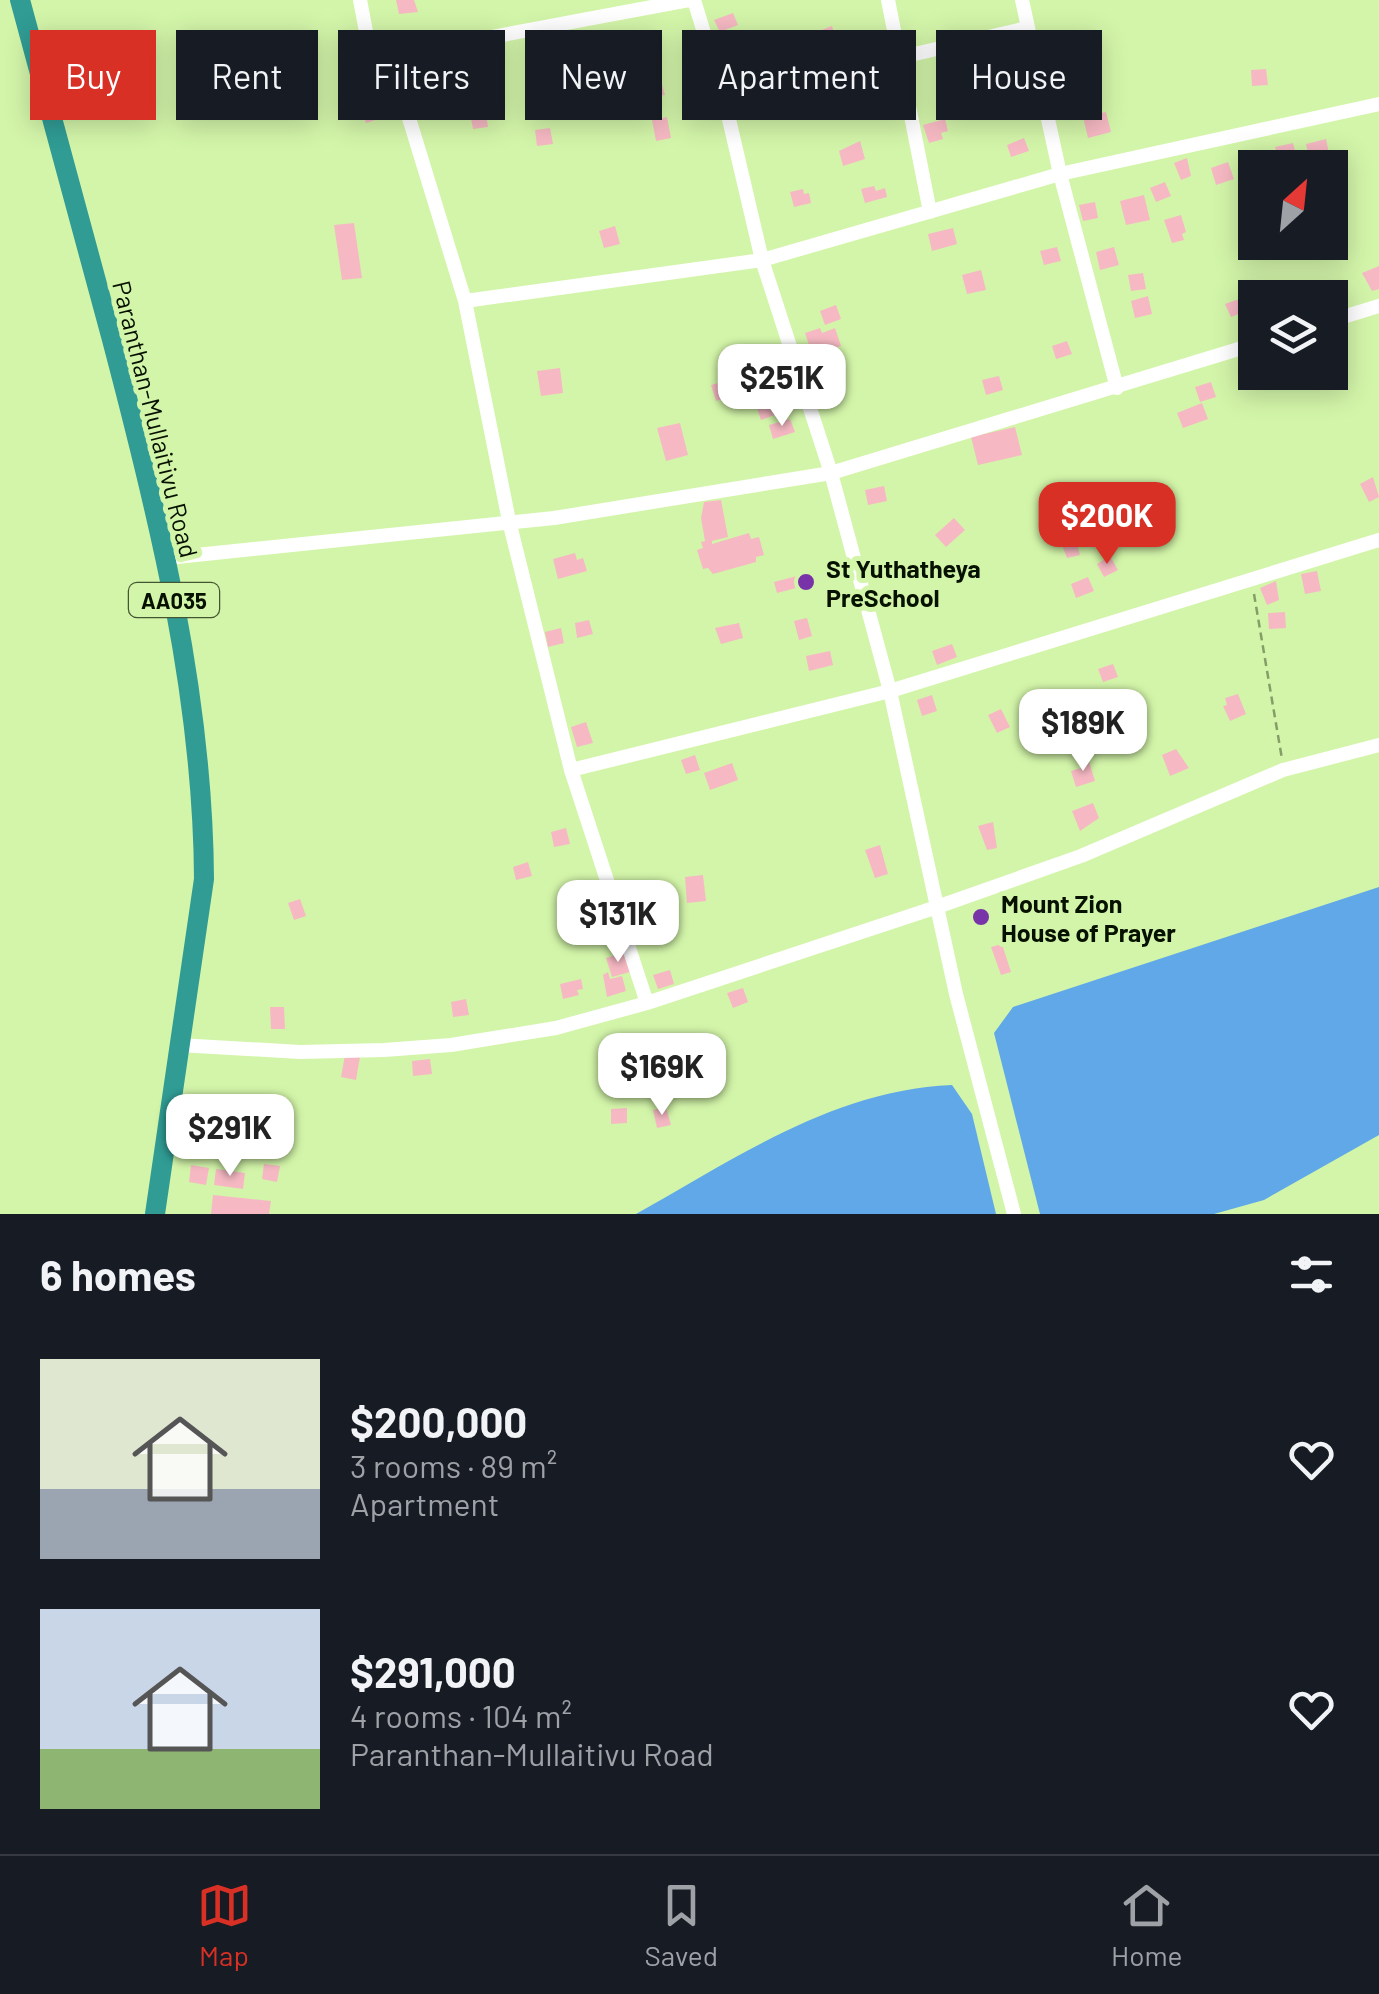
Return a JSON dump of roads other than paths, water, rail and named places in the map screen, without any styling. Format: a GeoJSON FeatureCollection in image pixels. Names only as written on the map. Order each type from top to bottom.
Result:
{"type":"FeatureCollection","features":[{"type":"Feature","properties":{"kind":"highway","name":"Paranthan-Mullaitivu Road"},"geometry":{"type":"LineString","coordinates":[[20,0],[167,558],[193,716],[204,825],[200,914],[156,1214]]}},
{"type":"Feature","properties":{"kind":"street"},"geometry":{"type":"LineString","coordinates":[[360,0],[366,30]]}},
{"type":"Feature","properties":{"kind":"street"},"geometry":{"type":"LineString","coordinates":[[505,35],[692,0],[702,30]]}},
{"type":"Feature","properties":{"kind":"street"},"geometry":{"type":"LineString","coordinates":[[888,0],[895,30]]}},
{"type":"Feature","properties":{"kind":"street"},"geometry":{"type":"LineString","coordinates":[[1022,0],[1060,174],[1118,388]]}},
{"type":"Feature","properties":{"kind":"street"},"geometry":{"type":"LineString","coordinates":[[916,55],[1027,28]]}},
{"type":"Feature","properties":{"kind":"street"},"geometry":{"type":"LineString","coordinates":[[464,301],[762,260],[1060,174],[1379,104]]}},
{"type":"Feature","properties":{"kind":"street"},"geometry":{"type":"LineString","coordinates":[[409,120],[464,301],[509,522],[571,770],[648,1003]]}},
{"type":"Feature","properties":{"kind":"street"},"geometry":{"type":"LineString","coordinates":[[729,120],[762,260],[831,474],[890,691],[937,908],[1014,1214]]}},
{"type":"Feature","properties":{"kind":"street"},"geometry":{"type":"LineString","coordinates":[[913,120],[930,212]]}},
{"type":"Feature","properties":{"kind":"street"},"geometry":{"type":"LineString","coordinates":[[1348,315],[1379,306]]}},
{"type":"Feature","properties":{"kind":"street"},"geometry":{"type":"LineString","coordinates":[[167,558],[509,522],[831,474],[1238,349]]}},
{"type":"Feature","properties":{"kind":"street"},"geometry":{"type":"LineString","coordinates":[[571,770],[890,691],[1379,540]]}},
{"type":"Feature","properties":{"kind":"street"},"geometry":{"type":"LineString","coordinates":[[179,1045],[300,1052],[451,1045],[556,1028],[648,1003],[937,908],[1081,856],[1284,770],[1379,744]]}},
{"type":"Feature","properties":{"kind":"water"},"geometry":{"type":"Polygon","coordinates":[[[1379,887],[1379,1135],[1264,1200],[1214,1214],[1040,1214],[994,1033],[1013,1007],[1379,887]]]}},
{"type":"Feature","properties":{"kind":"water"},"geometry":{"type":"Polygon","coordinates":[[[952,1085],[972,1114],[996,1214],[636,1214],[749,1150],[827,1113],[867,1099],[952,1085]]]}},
{"type":"Feature","properties":{"kind":"place","name":"St Yuthatheya PreSchool"},"geometry":{"type":"Point","coordinates":[806,582]}},
{"type":"Feature","properties":{"kind":"place","name":"Mount Zion House of Prayer"},"geometry":{"type":"Point","coordinates":[981,917]}}]}
